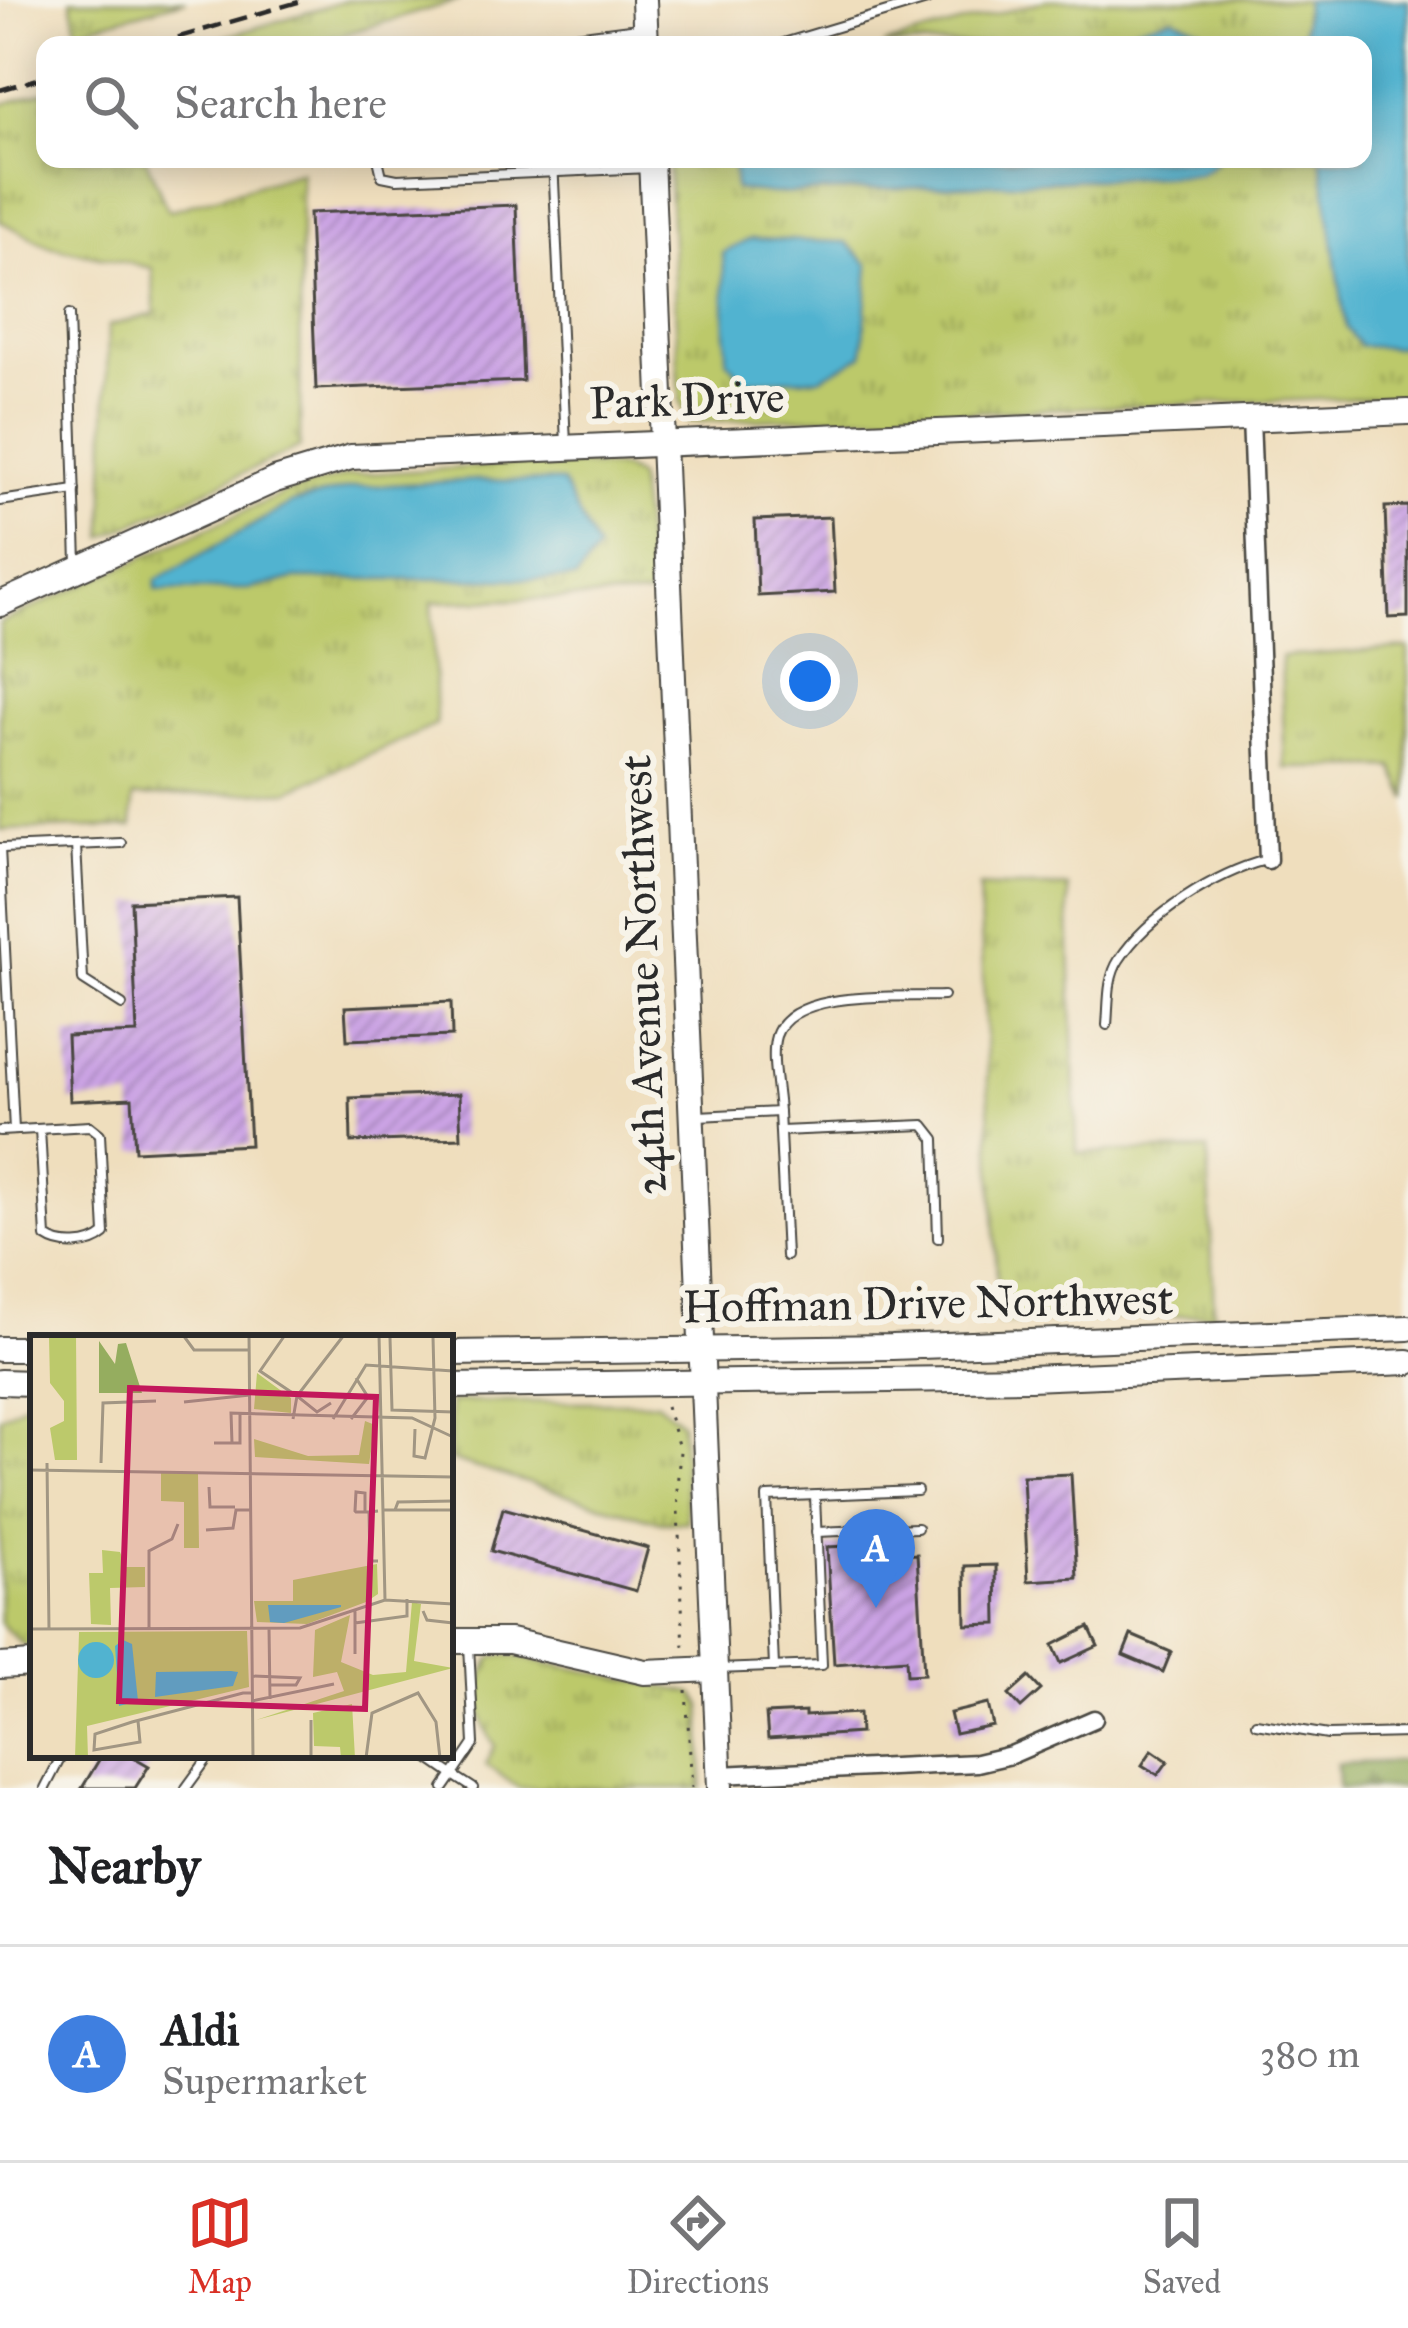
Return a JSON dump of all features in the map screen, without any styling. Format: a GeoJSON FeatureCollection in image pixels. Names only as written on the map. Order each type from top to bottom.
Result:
{"type":"FeatureCollection","features":[{"type":"Feature","properties":{"kind":"street"},"geometry":{"type":"LineString","coordinates":[[644,0],[646,36]]}},
{"type":"Feature","properties":{"kind":"street","name":"24th Avenue Northwest"},"geometry":{"type":"LineString","coordinates":[[651,168],[720,1782]]}},
{"type":"Feature","properties":{"kind":"street","name":"Park Drive"},"geometry":{"type":"LineString","coordinates":[[0,604],[318,465],[385,453],[1408,412]]}},
{"type":"Feature","properties":{"kind":"street"},"geometry":{"type":"LineString","coordinates":[[1251,418],[1268,860]]}},
{"type":"Feature","properties":{"kind":"street","name":"Hoffman Drive Northwest"},"geometry":{"type":"LineString","coordinates":[[453,1353],[700,1351],[1408,1328]]}},
{"type":"Feature","properties":{"kind":"street"},"geometry":{"type":"LineString","coordinates":[[0,1348],[30,1349]]}},
{"type":"Feature","properties":{"kind":"street","name":"Hoffman Drive Northwest"},"geometry":{"type":"LineString","coordinates":[[453,1386],[668,1385],[1408,1362]]}},
{"type":"Feature","properties":{"kind":"street"},"geometry":{"type":"LineString","coordinates":[[459,1641],[510,1641],[645,1672],[714,1670]]}},
{"type":"Feature","properties":{"kind":"street"},"geometry":{"type":"LineString","coordinates":[[0,1666],[30,1664]]}},
{"type":"Feature","properties":{"kind":"street"},"geometry":{"type":"LineString","coordinates":[[720,1782],[977,1763],[1011,1755],[1094,1719]]}},
{"type":"Feature","properties":{"kind":"lane"},"geometry":{"type":"LineString","coordinates":[[807,36],[927,0]]}},
{"type":"Feature","properties":{"kind":"lane"},"geometry":{"type":"LineString","coordinates":[[380,168],[382,176],[397,179],[586,168]]}},
{"type":"Feature","properties":{"kind":"lane"},"geometry":{"type":"LineString","coordinates":[[554,170],[566,446]]}},
{"type":"Feature","properties":{"kind":"lane"},"geometry":{"type":"LineString","coordinates":[[69,315],[78,571]]}},
{"type":"Feature","properties":{"kind":"lane"},"geometry":{"type":"LineString","coordinates":[[0,501],[75,490]]}},
{"type":"Feature","properties":{"kind":"lane"},"geometry":{"type":"LineString","coordinates":[[14,1130],[1,848],[122,843]]}},
{"type":"Feature","properties":{"kind":"lane"},"geometry":{"type":"LineString","coordinates":[[76,845],[83,980],[122,1006]]}},
{"type":"Feature","properties":{"kind":"lane"},"geometry":{"type":"LineString","coordinates":[[1107,1024],[1117,963],[1139,936],[1223,874],[1268,860]]}},
{"type":"Feature","properties":{"kind":"lane"},"geometry":{"type":"LineString","coordinates":[[786,1256],[776,1037],[792,1013],[822,1002],[943,996]]}},
{"type":"Feature","properties":{"kind":"lane"},"geometry":{"type":"LineString","coordinates":[[690,1116],[779,1112]]}},
{"type":"Feature","properties":{"kind":"lane"},"geometry":{"type":"LineString","coordinates":[[780,1131],[924,1125],[934,1139],[938,1238]]}},
{"type":"Feature","properties":{"kind":"lane"},"geometry":{"type":"LineString","coordinates":[[0,1131],[90,1126],[100,1134],[105,1234],[96,1242],[57,1244],[46,1237],[40,1129]]}},
{"type":"Feature","properties":{"kind":"lane"},"geometry":{"type":"LineString","coordinates":[[774,1667],[766,1498],[917,1491]]}},
{"type":"Feature","properties":{"kind":"lane"},"geometry":{"type":"LineString","coordinates":[[714,1670],[822,1665],[815,1496]]}},
{"type":"Feature","properties":{"kind":"lane"},"geometry":{"type":"LineString","coordinates":[[816,1532],[917,1528]]}},
{"type":"Feature","properties":{"kind":"lane"},"geometry":{"type":"LineString","coordinates":[[444,1788],[474,1744],[459,1641]]}},
{"type":"Feature","properties":{"kind":"lane"},"geometry":{"type":"LineString","coordinates":[[1256,1723],[1328,1735],[1408,1732]]}},
{"type":"Feature","properties":{"kind":"lane"},"geometry":{"type":"LineString","coordinates":[[45,1788],[60,1758]]}},
{"type":"Feature","properties":{"kind":"lane"},"geometry":{"type":"LineString","coordinates":[[186,1788],[208,1758]]}},
{"type":"Feature","properties":{"kind":"lane"},"geometry":{"type":"LineString","coordinates":[[428,1758],[473,1788]]}},
{"type":"Feature","properties":{"kind":"path"},"geometry":{"type":"LineString","coordinates":[[668,1385],[665,1407],[680,1451],[684,1672],[692,1788]]}},
{"type":"Feature","properties":{"kind":"green space"},"geometry":{"type":"Polygon","coordinates":[[[71,0],[186,0],[77,30],[71,0]]]}},
{"type":"Feature","properties":{"kind":"green space"},"geometry":{"type":"Polygon","coordinates":[[[348,0],[460,0],[338,36],[229,36],[348,0]]]}},
{"type":"Feature","properties":{"kind":"green space"},"geometry":{"type":"Polygon","coordinates":[[[1047,0],[1408,0],[1408,396],[688,422],[680,401],[668,168],[1372,168],[1372,36],[916,36],[1047,0]]]}},
{"type":"Feature","properties":{"kind":"green space"},"geometry":{"type":"Polygon","coordinates":[[[36,94],[36,168],[150,168],[168,211],[301,172],[300,447],[104,537],[108,326],[155,314],[152,268],[49,246],[0,221],[0,105],[36,94]]]}},
{"type":"Feature","properties":{"kind":"green space"},"geometry":{"type":"Polygon","coordinates":[[[550,462],[623,469],[637,477],[653,596],[432,602],[436,725],[288,791],[133,797],[132,827],[0,830],[0,623],[285,493],[350,475],[550,462]]]}},
{"type":"Feature","properties":{"kind":"green space"},"geometry":{"type":"Polygon","coordinates":[[[1408,648],[1408,799],[1393,767],[1285,768],[1281,657],[1408,648]]]}},
{"type":"Feature","properties":{"kind":"green space"},"geometry":{"type":"Polygon","coordinates":[[[979,887],[1068,887],[1077,1153],[1208,1150],[1214,1314],[999,1323],[979,887]]]}},
{"type":"Feature","properties":{"kind":"green space"},"geometry":{"type":"Polygon","coordinates":[[[30,1402],[30,1646],[23,1645],[0,1623],[0,1417],[30,1402]]]}},
{"type":"Feature","properties":{"kind":"green space"},"geometry":{"type":"Polygon","coordinates":[[[453,1402],[657,1402],[681,1422],[687,1522],[661,1522],[453,1461],[453,1402]]]}},
{"type":"Feature","properties":{"kind":"green space"},"geometry":{"type":"Polygon","coordinates":[[[507,1655],[694,1693],[702,1705],[702,1788],[519,1788],[486,1765],[495,1745],[482,1714],[483,1679],[491,1658],[507,1655]]]}},
{"type":"Feature","properties":{"kind":"green space"},"geometry":{"type":"Polygon","coordinates":[[[1408,1761],[1408,1788],[1338,1788],[1337,1764],[1408,1761]]]}},
{"type":"Feature","properties":{"kind":"water"},"geometry":{"type":"Polygon","coordinates":[[[1305,0],[1408,0],[1408,344],[1360,346],[1346,328],[1322,168],[1372,168],[1372,36],[1303,36],[1305,0]]]}},
{"type":"Feature","properties":{"kind":"water"},"geometry":{"type":"Polygon","coordinates":[[[1172,17],[1202,29],[1203,36],[1106,36],[1172,17]]]}},
{"type":"Feature","properties":{"kind":"water"},"geometry":{"type":"Polygon","coordinates":[[[734,168],[1208,168],[1199,174],[772,194],[735,189],[734,168]]]}},
{"type":"Feature","properties":{"kind":"water"},"geometry":{"type":"Polygon","coordinates":[[[750,239],[846,242],[869,265],[863,355],[820,378],[745,380],[727,360],[723,253],[750,239]]]}},
{"type":"Feature","properties":{"kind":"water"},"geometry":{"type":"Polygon","coordinates":[[[478,480],[562,482],[597,550],[576,579],[295,579],[249,589],[156,590],[156,580],[292,503],[355,487],[478,480]]]}},
{"type":"Feature","properties":{"kind":"building"},"geometry":{"type":"Polygon","coordinates":[[[516,205],[523,381],[316,389],[309,213],[516,205]]]}},
{"type":"Feature","properties":{"kind":"building"},"geometry":{"type":"Polygon","coordinates":[[[1408,506],[1408,617],[1389,618],[1385,507],[1408,506]]]}},
{"type":"Feature","properties":{"kind":"building"},"geometry":{"type":"Polygon","coordinates":[[[831,517],[835,592],[758,596],[755,520],[831,517]]]}},
{"type":"Feature","properties":{"kind":"building"},"geometry":{"type":"Polygon","coordinates":[[[237,897],[250,1145],[135,1151],[132,1098],[70,1101],[67,1036],[137,1033],[131,902],[237,897]]]}},
{"type":"Feature","properties":{"kind":"building"},"geometry":{"type":"Polygon","coordinates":[[[451,1002],[452,1036],[347,1040],[345,1007],[451,1002]]]}},
{"type":"Feature","properties":{"kind":"building"},"geometry":{"type":"Polygon","coordinates":[[[459,1094],[461,1138],[351,1142],[350,1098],[459,1094]]]}},
{"type":"Feature","properties":{"kind":"building"},"geometry":{"type":"Polygon","coordinates":[[[1071,1474],[1077,1578],[1028,1581],[1023,1476],[1071,1474]]]}},
{"type":"Feature","properties":{"kind":"building"},"geometry":{"type":"Polygon","coordinates":[[[503,1508],[648,1548],[636,1591],[491,1551],[503,1508]]]}},
{"type":"Feature","properties":{"kind":"building"},"geometry":{"type":"Polygon","coordinates":[[[868,1545],[868,1557],[917,1554],[924,1674],[907,1675],[906,1659],[834,1664],[827,1547],[868,1545]]]}},
{"type":"Feature","properties":{"kind":"building"},"geometry":{"type":"Polygon","coordinates":[[[996,1565],[997,1624],[966,1625],[965,1566],[996,1565]]]}},
{"type":"Feature","properties":{"kind":"building"},"geometry":{"type":"Polygon","coordinates":[[[1089,1627],[1098,1646],[1061,1663],[1053,1645],[1089,1627]]]}},
{"type":"Feature","properties":{"kind":"building"},"geometry":{"type":"Polygon","coordinates":[[[1131,1635],[1171,1652],[1163,1672],[1123,1655],[1131,1635]]]}},
{"type":"Feature","properties":{"kind":"building"},"geometry":{"type":"Polygon","coordinates":[[[1029,1677],[1041,1690],[1021,1708],[1009,1695],[1029,1677]]]}},
{"type":"Feature","properties":{"kind":"building"},"geometry":{"type":"Polygon","coordinates":[[[988,1704],[993,1726],[955,1734],[950,1713],[988,1704]]]}},
{"type":"Feature","properties":{"kind":"building"},"geometry":{"type":"Polygon","coordinates":[[[805,1712],[805,1716],[859,1713],[860,1733],[768,1739],[766,1714],[805,1712]]]}},
{"type":"Feature","properties":{"kind":"building"},"geometry":{"type":"Polygon","coordinates":[[[1152,1750],[1168,1761],[1158,1775],[1142,1765],[1152,1750]]]}},
{"type":"Feature","properties":{"kind":"building"},"geometry":{"type":"Polygon","coordinates":[[[100,1758],[135,1758],[149,1766],[135,1788],[82,1788],[100,1758]]]}},
{"type":"Feature","properties":{"kind":"railway"},"geometry":{"type":"LineString","coordinates":[[183,36],[305,0]]}},
{"type":"Feature","properties":{"kind":"railway"},"geometry":{"type":"LineString","coordinates":[[0,90],[36,80]]}},
{"type":"Feature","properties":{"kind":"place","name":"Aldi"},"geometry":{"type":"Point","coordinates":[876,1608]}}]}
